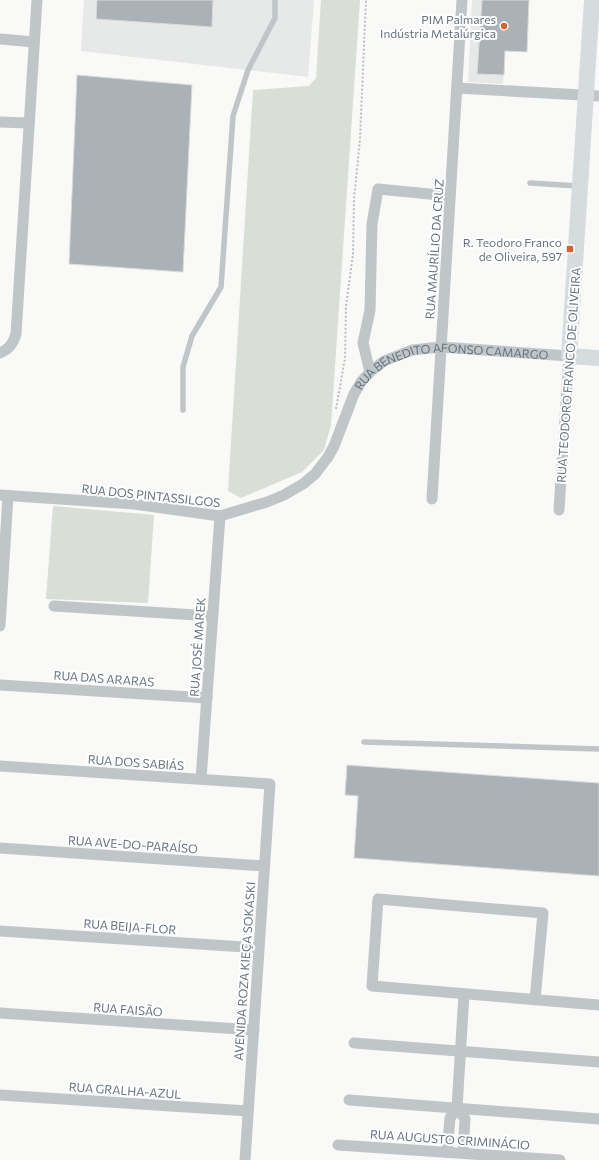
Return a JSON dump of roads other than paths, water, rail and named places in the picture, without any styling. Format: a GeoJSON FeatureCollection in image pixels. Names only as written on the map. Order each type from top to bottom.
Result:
{"type":"FeatureCollection","features":[{"type":"Feature","properties":{"kind":"main road","name":"RUA TEODORO FRANCO DE OLIVEIRA"},"geometry":{"type":"LineString","coordinates":[[569,356],[580,187],[592,96],[592,0]]}},
{"type":"Feature","properties":{"kind":"main road","name":"RUA BENEDITO AFONSO CAMARGO"},"geometry":{"type":"LineString","coordinates":[[569,356],[599,358]]}},
{"type":"Feature","properties":{"kind":"street"},"geometry":{"type":"LineString","coordinates":[[0,353],[9,348],[16,334],[37,0]]}},
{"type":"Feature","properties":{"kind":"street","name":"RUA MAURÍLIO DA CRUZ"},"geometry":{"type":"LineString","coordinates":[[432,499],[462,0]]}},
{"type":"Feature","properties":{"kind":"street"},"geometry":{"type":"LineString","coordinates":[[0,39],[34,42]]}},
{"type":"Feature","properties":{"kind":"street"},"geometry":{"type":"LineString","coordinates":[[457,88],[592,96]]}},
{"type":"Feature","properties":{"kind":"street"},"geometry":{"type":"LineString","coordinates":[[0,122],[29,123]]}},
{"type":"Feature","properties":{"kind":"street"},"geometry":{"type":"LineString","coordinates":[[370,372],[363,343],[370,310],[372,224],[378,189],[450,196]]}},
{"type":"Feature","properties":{"kind":"street","name":"RUA BENEDITO AFONSO CAMARGO"},"geometry":{"type":"LineString","coordinates":[[338,434],[354,394],[361,382],[384,360],[412,350],[441,347],[569,356]]}},
{"type":"Feature","properties":{"kind":"street","name":"RUA TEODORO FRANCO DE OLIVEIRA"},"geometry":{"type":"LineString","coordinates":[[559,510],[569,356]]}},
{"type":"Feature","properties":{"kind":"street","name":"RUA DOS PINTASSILGOS"},"geometry":{"type":"LineString","coordinates":[[4,496],[134,504],[220,516],[267,502],[304,484],[315,474],[328,456],[334,446],[338,434]]}},
{"type":"Feature","properties":{"kind":"street"},"geometry":{"type":"LineString","coordinates":[[0,626],[4,496]]}},
{"type":"Feature","properties":{"kind":"street","name":"RUA JOSÉ MAREK"},"geometry":{"type":"LineString","coordinates":[[201,779],[220,516]]}},
{"type":"Feature","properties":{"kind":"street"},"geometry":{"type":"LineString","coordinates":[[54,606],[212,616]]}},
{"type":"Feature","properties":{"kind":"street","name":"RUA DAS ARARAS"},"geometry":{"type":"LineString","coordinates":[[0,684],[207,698]]}},
{"type":"Feature","properties":{"kind":"street","name":"RUA DOS SABIÁS"},"geometry":{"type":"LineString","coordinates":[[0,766],[270,784]]}},
{"type":"Feature","properties":{"kind":"street","name":"AVENIDA ROZA KIEÇA SOKASKI"},"geometry":{"type":"LineString","coordinates":[[245,1160],[270,784]]}},
{"type":"Feature","properties":{"kind":"street","name":"RUA AVE-DO-PARAÍSO"},"geometry":{"type":"LineString","coordinates":[[0,848],[264,866]]}},
{"type":"Feature","properties":{"kind":"street"},"geometry":{"type":"LineString","coordinates":[[535,1000],[543,913],[378,899],[372,986],[535,1000],[599,1005]]}},
{"type":"Feature","properties":{"kind":"street","name":"RUA BEIJA-FLOR"},"geometry":{"type":"LineString","coordinates":[[0,931],[259,948]]}},
{"type":"Feature","properties":{"kind":"street"},"geometry":{"type":"LineString","coordinates":[[447,1152],[450,1118],[457,1108],[464,994]]}},
{"type":"Feature","properties":{"kind":"street","name":"RUA FAISÃO"},"geometry":{"type":"LineString","coordinates":[[0,1013],[254,1030]]}},
{"type":"Feature","properties":{"kind":"street"},"geometry":{"type":"LineString","coordinates":[[354,1043],[599,1062]]}},
{"type":"Feature","properties":{"kind":"street","name":"RUA GRALHA-AZUL"},"geometry":{"type":"LineString","coordinates":[[0,1095],[248,1111]]}},
{"type":"Feature","properties":{"kind":"street"},"geometry":{"type":"LineString","coordinates":[[349,1100],[599,1119]]}},
{"type":"Feature","properties":{"kind":"street"},"geometry":{"type":"LineString","coordinates":[[457,1108],[465,1119],[463,1153]]}},
{"type":"Feature","properties":{"kind":"street","name":"RUA AUGUSTO CRIMINÁCIO"},"geometry":{"type":"LineString","coordinates":[[338,1144],[560,1160]]}},
{"type":"Feature","properties":{"kind":"lane"},"geometry":{"type":"LineString","coordinates":[[183,410],[183,367],[192,336],[221,287],[233,116],[248,70],[275,18],[275,0]]}},
{"type":"Feature","properties":{"kind":"lane"},"geometry":{"type":"LineString","coordinates":[[530,183],[580,187]]}},
{"type":"Feature","properties":{"kind":"lane"},"geometry":{"type":"LineString","coordinates":[[364,742],[599,749]]}},
{"type":"Feature","properties":{"kind":"place","name":"PIM Palmares Indústria Metalúrgica"},"geometry":{"type":"Point","coordinates":[504,26]}},
{"type":"Feature","properties":{"kind":"place","name":"R. Teodoro Franco de Oliveira, 597"},"geometry":{"type":"Point","coordinates":[570,249]}}]}
